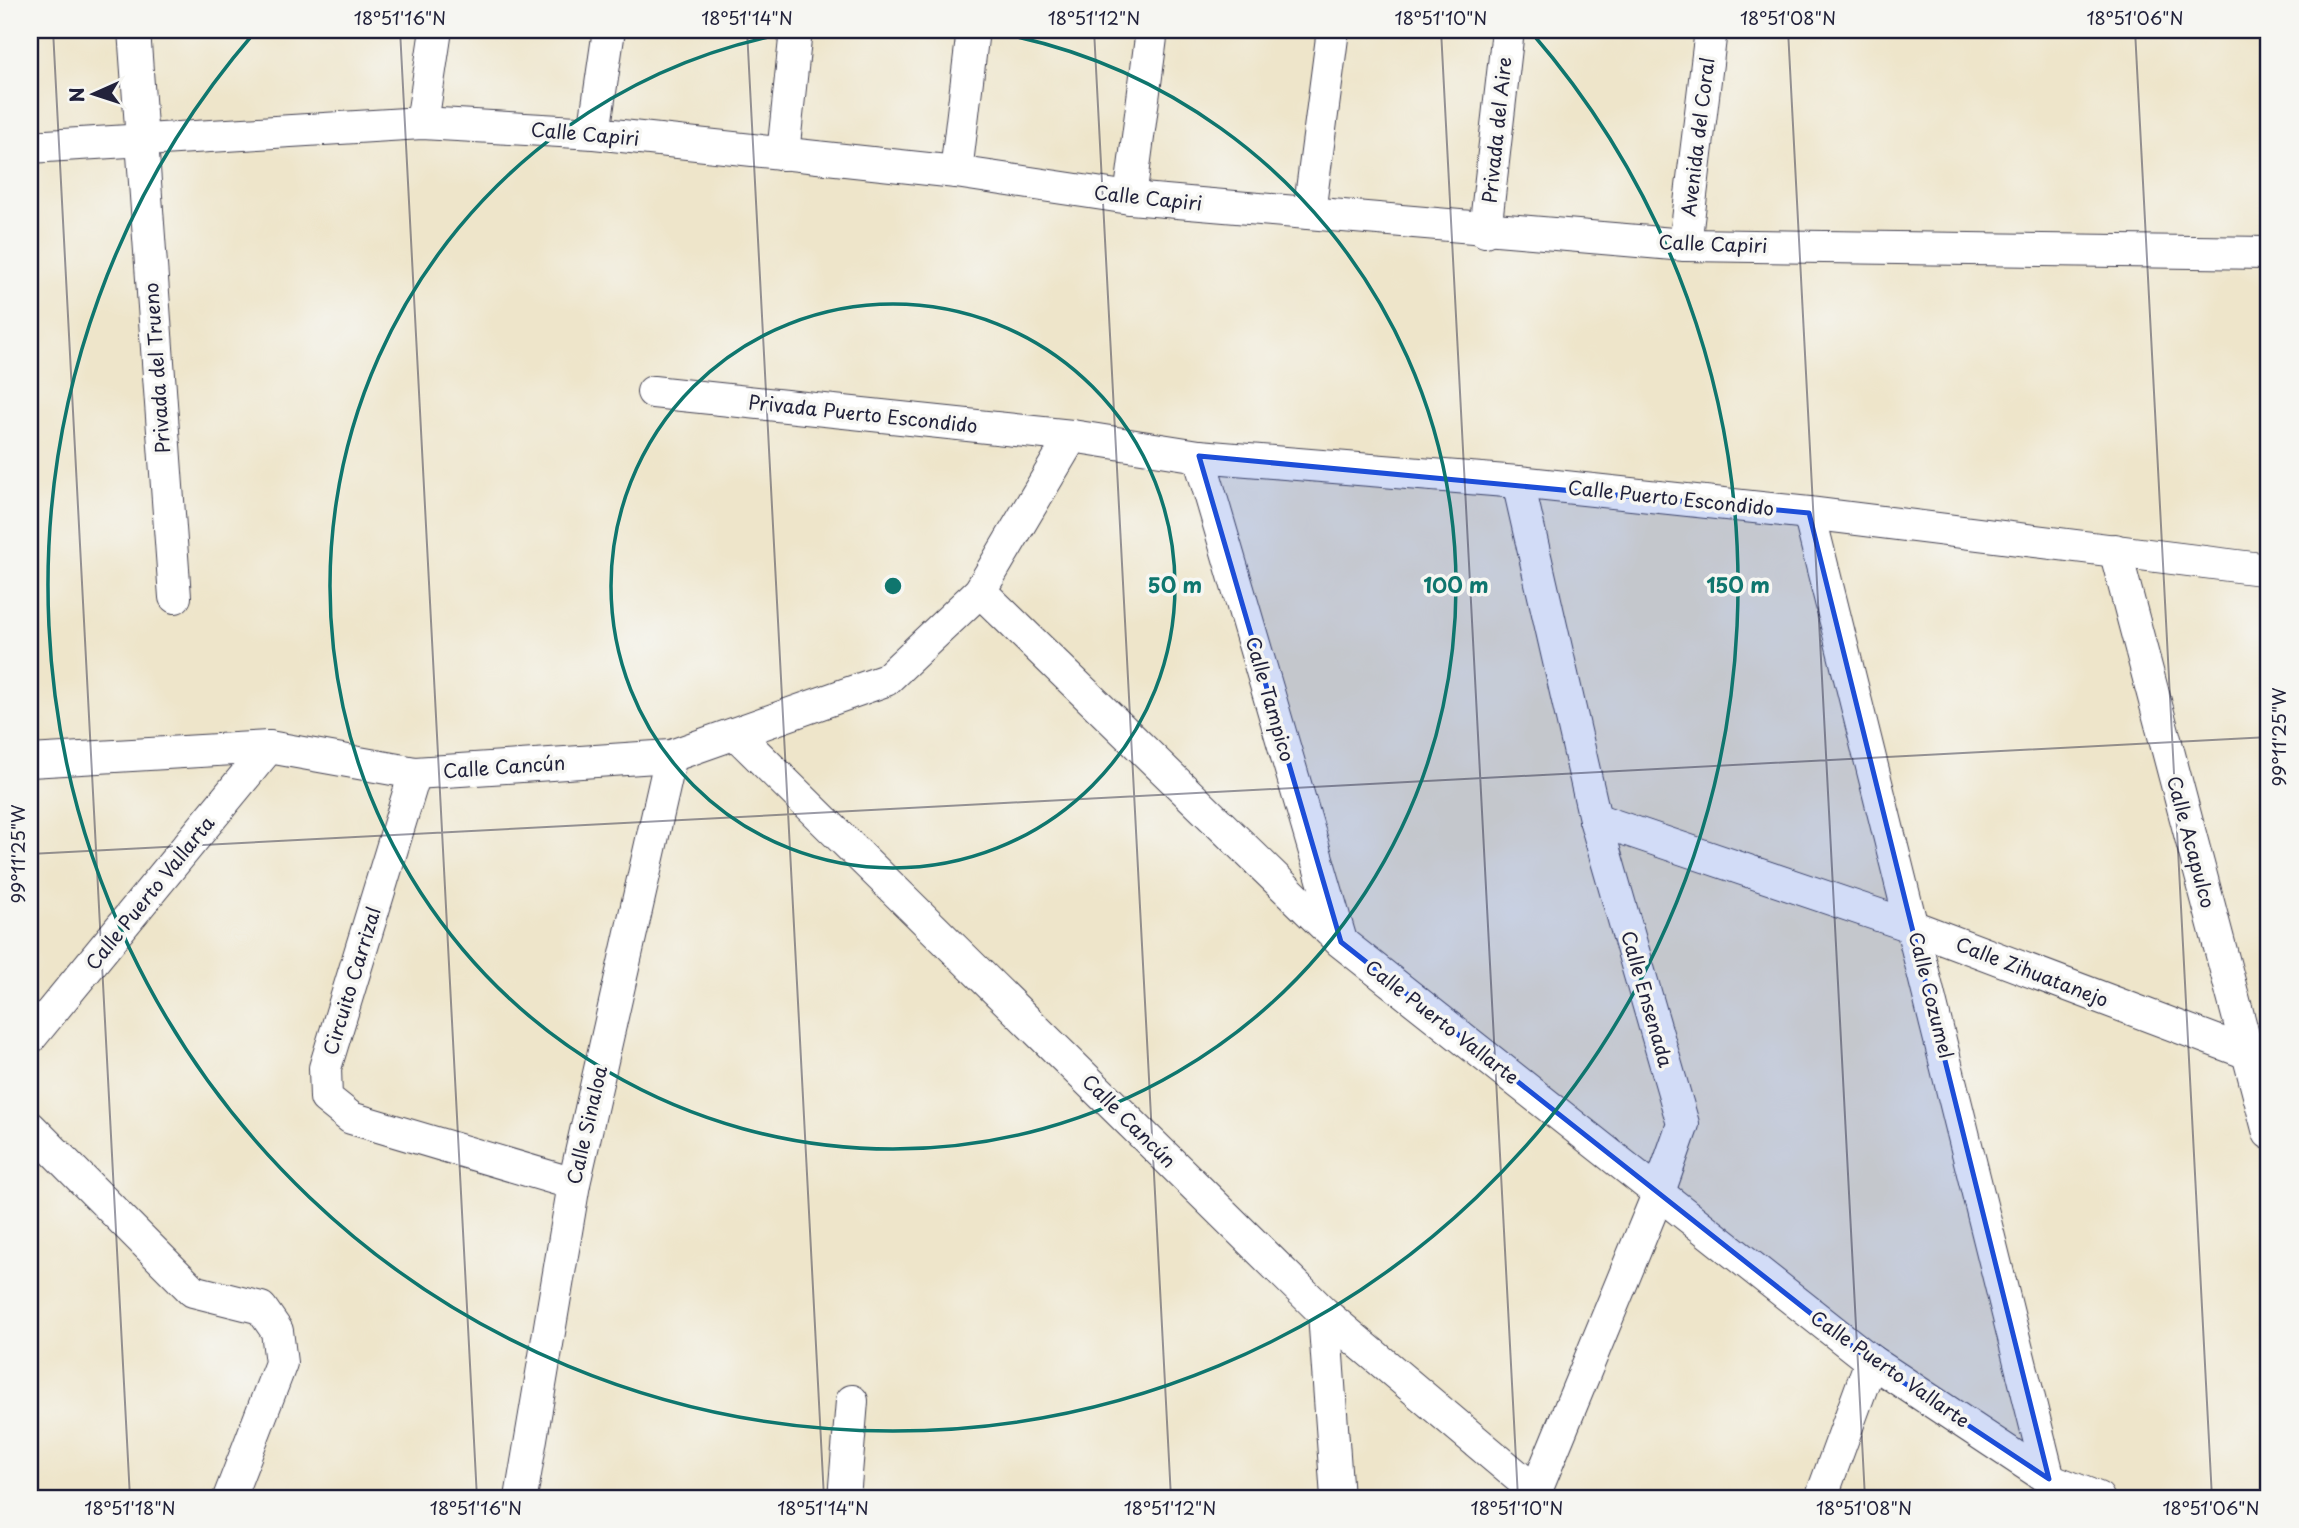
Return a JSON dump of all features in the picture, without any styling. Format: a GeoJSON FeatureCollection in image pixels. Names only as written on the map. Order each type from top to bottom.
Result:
{"type":"FeatureCollection","features":[{"type":"Feature","properties":{"kind":"street","name":"Privada del Trueno"},"geometry":{"type":"LineString","coordinates":[[134,30],[139,139],[175,597]]}},
{"type":"Feature","properties":{"kind":"street"},"geometry":{"type":"LineString","coordinates":[[422,123],[436,30]]}},
{"type":"Feature","properties":{"kind":"street"},"geometry":{"type":"LineString","coordinates":[[594,134],[609,30]]}},
{"type":"Feature","properties":{"kind":"street"},"geometry":{"type":"LineString","coordinates":[[783,154],[796,30]]}},
{"type":"Feature","properties":{"kind":"street"},"geometry":{"type":"LineString","coordinates":[[956,172],[973,30]]}},
{"type":"Feature","properties":{"kind":"street"},"geometry":{"type":"LineString","coordinates":[[1130,198],[1152,30]]}},
{"type":"Feature","properties":{"kind":"street"},"geometry":{"type":"LineString","coordinates":[[1309,212],[1333,30]]}},
{"type":"Feature","properties":{"kind":"street","name":"Privada del Aire"},"geometry":{"type":"LineString","coordinates":[[1485,231],[1508,30]]}},
{"type":"Feature","properties":{"kind":"street","name":"Avenida del Coral"},"geometry":{"type":"LineString","coordinates":[[1685,245],[1711,30]]}},
{"type":"Feature","properties":{"kind":"street","name":"Calle Capiri"},"geometry":{"type":"LineString","coordinates":[[30,147],[422,123],[594,134],[956,172],[1130,198],[1309,212],[1485,231],[1685,245],[2269,253]]}},
{"type":"Feature","properties":{"kind":"street","name":"Privada Puerto Escondido"},"geometry":{"type":"LineString","coordinates":[[653,392],[1072,436]]}},
{"type":"Feature","properties":{"kind":"street"},"geometry":{"type":"LineString","coordinates":[[980,591],[1072,436]]}},
{"type":"Feature","properties":{"kind":"street","name":"Calle Puerto Escondido"},"geometry":{"type":"LineString","coordinates":[[1072,436],[1199,456],[1518,482],[1809,513],[2269,570]]}},
{"type":"Feature","properties":{"kind":"street","name":"Calle Tampico"},"geometry":{"type":"LineString","coordinates":[[1199,456],[1341,942]]}},
{"type":"Feature","properties":{"kind":"street","name":"Calle Ensenada"},"geometry":{"type":"LineString","coordinates":[[1518,482],[1595,819],[1683,1124],[1659,1192],[1534,1495]]}},
{"type":"Feature","properties":{"kind":"street","name":"Calle Cozumel"},"geometry":{"type":"LineString","coordinates":[[1809,513],[2049,1479]]}},
{"type":"Feature","properties":{"kind":"street","name":"Calle Acapulco"},"geometry":{"type":"LineString","coordinates":[[2115,550],[2258,1057],[2269,1133]]}},
{"type":"Feature","properties":{"kind":"street","name":"Calle Cancún"},"geometry":{"type":"LineString","coordinates":[[30,761],[269,747],[415,773],[671,756],[886,680],[980,591]]}},
{"type":"Feature","properties":{"kind":"street","name":"Calle Puerto Vallarte"},"geometry":{"type":"LineString","coordinates":[[980,591],[1341,942],[1871,1361],[2049,1479],[2098,1498]]}},
{"type":"Feature","properties":{"kind":"street","name":"Calle Cancún"},"geometry":{"type":"LineString","coordinates":[[736,734],[1324,1313],[1534,1495]]}},
{"type":"Feature","properties":{"kind":"street","name":"Calle Puerto Vallarta"},"geometry":{"type":"LineString","coordinates":[[30,1038],[269,747]]}},
{"type":"Feature","properties":{"kind":"street","name":"Calle Sinaloa"},"geometry":{"type":"LineString","coordinates":[[522,1498],[574,1184],[671,756]]}},
{"type":"Feature","properties":{"kind":"street","name":"Circuito Carrizal"},"geometry":{"type":"LineString","coordinates":[[415,773],[325,1068],[326,1098],[351,1118],[574,1184]]}},
{"type":"Feature","properties":{"kind":"street","name":"Calle Zihuatanejo"},"geometry":{"type":"LineString","coordinates":[[1595,819],[1914,927],[2258,1057]]}},
{"type":"Feature","properties":{"kind":"street"},"geometry":{"type":"LineString","coordinates":[[30,1127],[193,1291],[261,1308],[277,1331],[281,1363],[229,1498]]}},
{"type":"Feature","properties":{"kind":"street"},"geometry":{"type":"LineString","coordinates":[[1324,1313],[1337,1498]]}},
{"type":"Feature","properties":{"kind":"street"},"geometry":{"type":"LineString","coordinates":[[1821,1498],[1871,1361]]}},
{"type":"Feature","properties":{"kind":"street"},"geometry":{"type":"LineString","coordinates":[[844,1498],[852,1401]]}},
{"type":"Feature","properties":{"kind":"highlighted area"},"geometry":{"type":"Polygon","coordinates":[[[1199,456],[1809,513],[2049,1479],[1871,1361],[1341,942],[1199,456]]]}}]}
